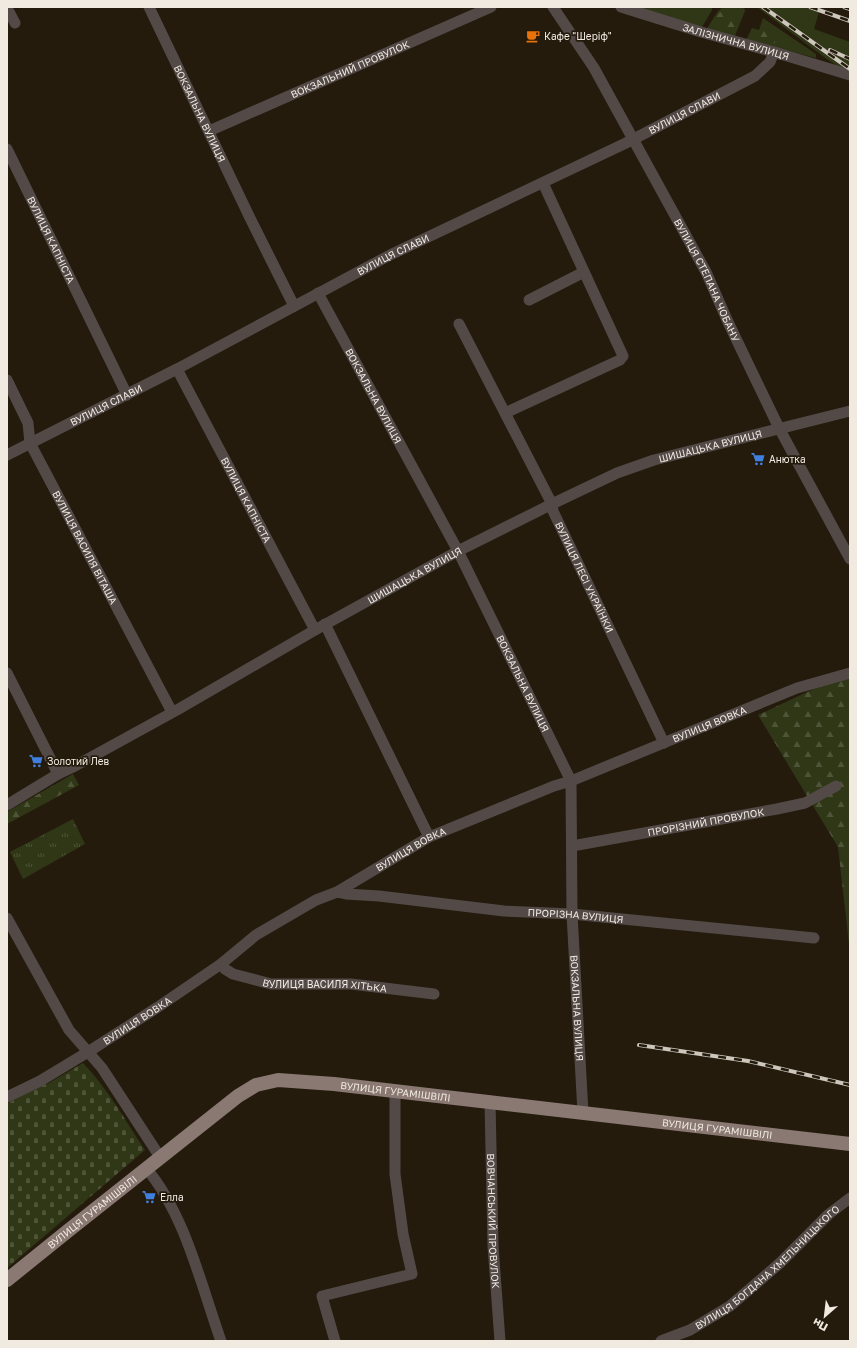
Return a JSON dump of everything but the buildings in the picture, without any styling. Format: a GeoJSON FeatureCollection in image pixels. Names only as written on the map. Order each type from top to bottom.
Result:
{"type":"FeatureCollection","features":[{"type":"Feature","properties":{"kind":"main road","name":"ВУЛИЦЯ ГУРАМІШВІЛІ"},"geometry":{"type":"LineString","coordinates":[[7,1280],[238,1096],[256,1085],[278,1080],[394,1090],[850,1144]]}},
{"type":"Feature","properties":{"kind":"street","name":"ВОКЗАЛЬНА ВУЛИЦЯ"},"geometry":{"type":"LineString","coordinates":[[149,7],[294,306]]}},
{"type":"Feature","properties":{"kind":"street","name":"ВОКЗАЛЬНИЙ ПРОВУЛОК"},"geometry":{"type":"LineString","coordinates":[[209,131],[491,7]]}},
{"type":"Feature","properties":{"kind":"street","name":"ВУЛИЦЯ СТЕПАНА ЧОБАНУ"},"geometry":{"type":"LineString","coordinates":[[553,7],[594,68],[706,272],[728,322],[779,428],[849,553]]}},
{"type":"Feature","properties":{"kind":"street","name":"ЗАЛІЗНИЧНА ВУЛИЦЯ"},"geometry":{"type":"LineString","coordinates":[[621,7],[850,75]]}},
{"type":"Feature","properties":{"kind":"street"},"geometry":{"type":"LineString","coordinates":[[7,8],[15,23]]}},
{"type":"Feature","properties":{"kind":"street","name":"ВУЛИЦЯ СЛАВИ"},"geometry":{"type":"LineString","coordinates":[[7,455],[177,369],[390,255],[633,139],[755,76],[770,62],[774,52]]}},
{"type":"Feature","properties":{"kind":"street","name":"ВУЛИЦЯ КАПНІСТА"},"geometry":{"type":"LineString","coordinates":[[7,150],[126,395]]}},
{"type":"Feature","properties":{"kind":"street"},"geometry":{"type":"LineString","coordinates":[[505,413],[621,359],[623,356],[543,183]]}},
{"type":"Feature","properties":{"kind":"street"},"geometry":{"type":"LineString","coordinates":[[529,300],[584,272]]}},
{"type":"Feature","properties":{"kind":"street","name":"ВОКЗАЛЬНА ВУЛИЦЯ"},"geometry":{"type":"LineString","coordinates":[[318,293],[458,551],[571,781],[572,914],[583,1113]]}},
{"type":"Feature","properties":{"kind":"street","name":"ВУЛИЦЯ ЛЕСІ УКРАЇНКИ"},"geometry":{"type":"LineString","coordinates":[[459,324],[552,504],[553,510],[664,743]]}},
{"type":"Feature","properties":{"kind":"street","name":"ВУЛИЦЯ КАПНІСТА"},"geometry":{"type":"LineString","coordinates":[[177,369],[315,630]]}},
{"type":"Feature","properties":{"kind":"street","name":"ВУЛИЦЯ ВАСИЛЯ ВІТАША"},"geometry":{"type":"LineString","coordinates":[[7,380],[28,424],[30,443],[172,712]]}},
{"type":"Feature","properties":{"kind":"street","name":"ШИШАЦЬКА ВУЛИЦЯ"},"geometry":{"type":"LineString","coordinates":[[7,805],[58,774],[172,712],[325,624],[458,551],[617,473],[654,460],[850,411]]}},
{"type":"Feature","properties":{"kind":"street"},"geometry":{"type":"LineString","coordinates":[[325,624],[430,837]]}},
{"type":"Feature","properties":{"kind":"street"},"geometry":{"type":"LineString","coordinates":[[7,673],[58,774]]}},
{"type":"Feature","properties":{"kind":"street","name":"ВУЛИЦЯ ВОВКА"},"geometry":{"type":"LineString","coordinates":[[7,1097],[40,1081],[158,1007],[221,964],[256,935],[316,900],[337,892],[430,837],[554,786],[571,781],[796,688],[850,673]]}},
{"type":"Feature","properties":{"kind":"street","name":"ПРОРІЗНИЙ ПРОВУЛОК"},"geometry":{"type":"LineString","coordinates":[[572,846],[805,803],[836,786]]}},
{"type":"Feature","properties":{"kind":"street","name":"ПРОРІЗНА ВУЛИЦЯ"},"geometry":{"type":"LineString","coordinates":[[337,892],[393,897],[504,911],[572,914],[814,938]]}},
{"type":"Feature","properties":{"kind":"street"},"geometry":{"type":"LineString","coordinates":[[7,918],[69,1030],[102,1068],[160,1157]]}},
{"type":"Feature","properties":{"kind":"street","name":"ВУЛИЦЯ ВАСИЛЯ ХІТЬКА"},"geometry":{"type":"LineString","coordinates":[[221,964],[225,969],[233,974],[271,984],[351,984],[434,994]]}},
{"type":"Feature","properties":{"kind":"street"},"geometry":{"type":"LineString","coordinates":[[335,1341],[322,1296],[412,1274],[403,1234],[395,1174],[394,1090]]}},
{"type":"Feature","properties":{"kind":"street","name":"ВОВЧАНСЬКИЙ ПРОВУЛОК"},"geometry":{"type":"LineString","coordinates":[[490,1101],[493,1246],[500,1341]]}},
{"type":"Feature","properties":{"kind":"street"},"geometry":{"type":"LineString","coordinates":[[146,1168],[166,1196],[185,1234],[221,1341]]}},
{"type":"Feature","properties":{"kind":"street","name":"ВУЛИЦЯ БОГДАНА ХМЕЛЬНИЦЬКОГО"},"geometry":{"type":"LineString","coordinates":[[660,1341],[690,1330],[730,1306],[780,1263],[829,1214],[850,1198]]}},
{"type":"Feature","properties":{"kind":"green space"},"geometry":{"type":"Polygon","coordinates":[[[637,7],[712,7],[712,10],[701,29],[637,7]]]}},
{"type":"Feature","properties":{"kind":"green space"},"geometry":{"type":"Polygon","coordinates":[[[723,7],[744,7],[745,11],[734,38],[706,30],[718,11],[723,7]]]}},
{"type":"Feature","properties":{"kind":"green space"},"geometry":{"type":"Polygon","coordinates":[[[757,7],[804,7],[819,12],[814,29],[850,42],[850,70],[837,66],[757,7]]]}},
{"type":"Feature","properties":{"kind":"green space"},"geometry":{"type":"Polygon","coordinates":[[[727,8],[738,12],[738,22],[732,30],[727,30],[714,21],[719,13],[727,8]]]}},
{"type":"Feature","properties":{"kind":"green space"},"geometry":{"type":"Polygon","coordinates":[[[763,18],[816,54],[816,58],[746,40],[752,28],[759,30],[763,18]]]}},
{"type":"Feature","properties":{"kind":"green space"},"geometry":{"type":"Polygon","coordinates":[[[770,26],[777,32],[777,41],[773,44],[761,41],[757,34],[770,26]]]}},
{"type":"Feature","properties":{"kind":"green space"},"geometry":{"type":"Polygon","coordinates":[[[850,672],[849,944],[838,847],[758,715],[850,672]]]}},
{"type":"Feature","properties":{"kind":"green space"},"geometry":{"type":"Polygon","coordinates":[[[73,774],[79,785],[7,824],[7,812],[73,774]]]}},
{"type":"Feature","properties":{"kind":"green space"},"geometry":{"type":"Polygon","coordinates":[[[73,819],[85,844],[23,879],[10,852],[73,819]]]}},
{"type":"Feature","properties":{"kind":"green space"},"geometry":{"type":"Polygon","coordinates":[[[83,1063],[109,1094],[145,1150],[7,1268],[7,1104],[33,1089],[49,1083],[83,1063]]]}},
{"type":"Feature","properties":{"kind":"railway"},"geometry":{"type":"LineString","coordinates":[[763,7],[850,69]]}},
{"type":"Feature","properties":{"kind":"railway"},"geometry":{"type":"LineString","coordinates":[[810,7],[850,21]]}},
{"type":"Feature","properties":{"kind":"railway"},"geometry":{"type":"LineString","coordinates":[[844,7],[850,9]]}},
{"type":"Feature","properties":{"kind":"railway"},"geometry":{"type":"LineString","coordinates":[[830,50],[850,59]]}},
{"type":"Feature","properties":{"kind":"railway"},"geometry":{"type":"LineString","coordinates":[[639,1045],[748,1061],[850,1085]]}},
{"type":"Feature","properties":{"kind":"place","name":"Кафе \"Шеріф\""},"geometry":{"type":"Point","coordinates":[533,36]}},
{"type":"Feature","properties":{"kind":"place","name":"Анютка"},"geometry":{"type":"Point","coordinates":[758,459]}},
{"type":"Feature","properties":{"kind":"place","name":"Золотий Лев"},"geometry":{"type":"Point","coordinates":[36,761]}},
{"type":"Feature","properties":{"kind":"place","name":"Елла"},"geometry":{"type":"Point","coordinates":[149,1197]}}]}
